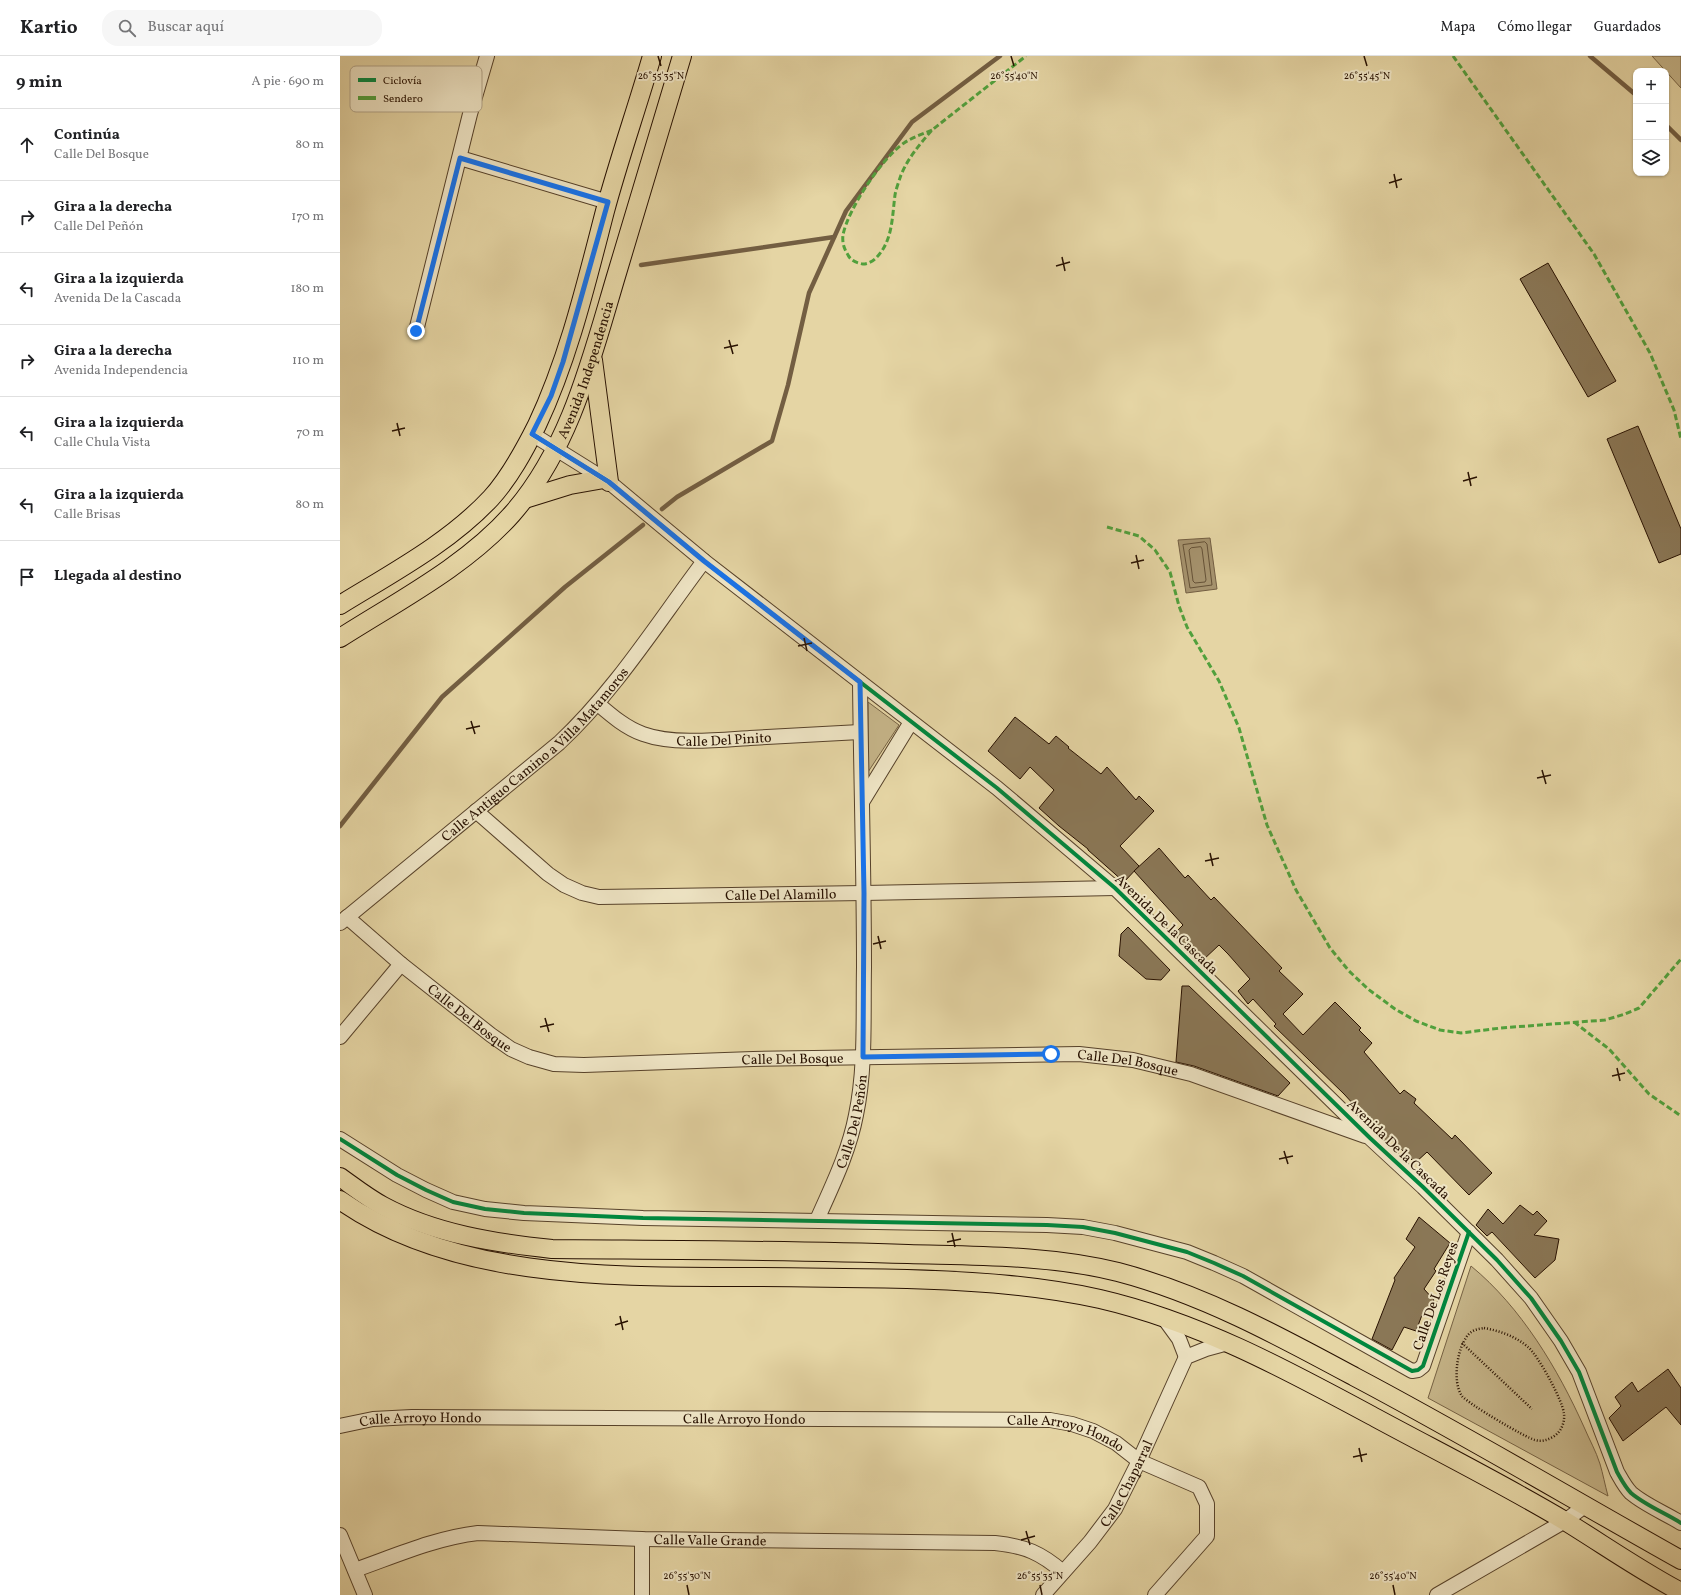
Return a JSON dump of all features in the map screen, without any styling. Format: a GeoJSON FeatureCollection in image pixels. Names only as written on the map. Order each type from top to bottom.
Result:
{"type":"FeatureCollection","features":[{"type":"Feature","properties":{"kind":"main road","name":"Avenida Independencia"},"geometry":{"type":"LineString","coordinates":[[340,605],[426,551],[473,516],[506,479],[519,460],[551,396],[563,362],[608,202],[652,56]]}},
{"type":"Feature","properties":{"kind":"main road","name":"Avenida Independencia"},"geometry":{"type":"LineString","coordinates":[[340,638],[451,568],[473,552],[498,529],[525,499],[542,474],[556,448],[575,405],[593,354],[682,56]]}},
{"type":"Feature","properties":{"kind":"main road"},"geometry":{"type":"LineString","coordinates":[[525,499],[570,485],[606,480],[593,354]]}},
{"type":"Feature","properties":{"kind":"main road"},"geometry":{"type":"LineString","coordinates":[[340,1177],[383,1206],[433,1227],[470,1237],[525,1246],[552,1249],[749,1250],[1026,1258],[1080,1264],[1117,1272],[1177,1291],[1222,1309],[1297,1345],[1436,1420],[1681,1560]]}},
{"type":"Feature","properties":{"kind":"main road"},"geometry":{"type":"LineString","coordinates":[[340,1200],[382,1226],[437,1247],[508,1264],[550,1270],[631,1277],[820,1277],[944,1280],[1005,1284],[1045,1289],[1094,1298],[1163,1317],[1228,1343],[1290,1372],[1565,1521],[1627,1562],[1681,1592]]}},
{"type":"Feature","properties":{"kind":"street"},"geometry":{"type":"LineString","coordinates":[[482,73],[487,56]]}},
{"type":"Feature","properties":{"kind":"street"},"geometry":{"type":"LineString","coordinates":[[416,331],[471,112]]}},
{"type":"Feature","properties":{"kind":"street"},"geometry":{"type":"LineString","coordinates":[[460,158],[608,202]]}},
{"type":"Feature","properties":{"kind":"street","name":"Avenida De la Cascada"},"geometry":{"type":"LineString","coordinates":[[532,434],[606,480],[704,561],[997,788],[1115,888],[1370,1138],[1423,1187],[1497,1260],[1531,1298],[1561,1341],[1579,1372],[1617,1472],[1624,1485],[1643,1501],[1681,1523]]}},
{"type":"Feature","properties":{"kind":"street","name":"Calle Antiguo Camino a Villa Matamoros"},"geometry":{"type":"LineString","coordinates":[[344,920],[559,743],[598,704],[704,561]]}},
{"type":"Feature","properties":{"kind":"street","name":"Calle Del Peñón"},"geometry":{"type":"LineString","coordinates":[[817,1220],[844,1159],[851,1138],[859,1098],[863,1057],[864,893],[860,682]]}},
{"type":"Feature","properties":{"kind":"street","name":"Calle Del Pinito"},"geometry":{"type":"LineString","coordinates":[[598,704],[626,726],[644,734],[666,739],[727,740],[860,732]]}},
{"type":"Feature","properties":{"kind":"street"},"geometry":{"type":"LineString","coordinates":[[862,802],[911,722]]}},
{"type":"Feature","properties":{"kind":"street","name":"Calle Del Alamillo"},"geometry":{"type":"LineString","coordinates":[[476,811],[548,874],[570,888],[582,893],[599,897],[1115,888]]}},
{"type":"Feature","properties":{"kind":"street","name":"Calle Del Bosque"},"geometry":{"type":"LineString","coordinates":[[344,920],[511,1049],[529,1057],[554,1064],[584,1065],[746,1059],[1079,1054],[1127,1059],[1191,1074],[1370,1138]]}},
{"type":"Feature","properties":{"kind":"street"},"geometry":{"type":"LineString","coordinates":[[340,1037],[401,964]]}},
{"type":"Feature","properties":{"kind":"street"},"geometry":{"type":"LineString","coordinates":[[340,1139],[397,1175],[426,1190],[453,1202],[485,1209],[524,1213],[592,1216],[817,1220]]}},
{"type":"Feature","properties":{"kind":"street","name":"Calle De Los Reyes"},"geometry":{"type":"LineString","coordinates":[[817,1220],[1083,1227],[1148,1241],[1187,1252],[1243,1276],[1412,1371],[1418,1370],[1423,1366],[1468,1232]]}},
{"type":"Feature","properties":{"kind":"street"},"geometry":{"type":"LineString","coordinates":[[1163,1317],[1179,1339],[1186,1357],[1206,1349],[1228,1343]]}},
{"type":"Feature","properties":{"kind":"street","name":"Calle Chaparral"},"geometry":{"type":"LineString","coordinates":[[1043,1595],[1104,1524],[1118,1503],[1139,1461],[1186,1357]]}},
{"type":"Feature","properties":{"kind":"street","name":"Calle Arroyo Hondo"},"geometry":{"type":"LineString","coordinates":[[340,1426],[373,1419],[412,1417],[1050,1420],[1072,1424],[1093,1430],[1116,1443],[1139,1461],[1200,1487],[1207,1504],[1207,1536],[1156,1595]]}},
{"type":"Feature","properties":{"kind":"street"},"geometry":{"type":"LineString","coordinates":[[1437,1595],[1565,1521],[1586,1505]]}},
{"type":"Feature","properties":{"kind":"street","name":"Calle Valle Grande"},"geometry":{"type":"LineString","coordinates":[[355,1570],[438,1540],[471,1534],[502,1534],[642,1539],[1014,1545],[1032,1551],[1048,1560],[1064,1572]]}},
{"type":"Feature","properties":{"kind":"street"},"geometry":{"type":"LineString","coordinates":[[340,1535],[365,1595]]}},
{"type":"Feature","properties":{"kind":"street"},"geometry":{"type":"LineString","coordinates":[[642,1539],[642,1595]]}},
{"type":"Feature","properties":{"kind":"path"},"geometry":{"type":"LineString","coordinates":[[1484,1328],[1510,1335],[1529,1347],[1540,1362],[1562,1406],[1564,1421],[1561,1430],[1556,1435],[1541,1442],[1519,1433],[1463,1397],[1458,1385],[1457,1364],[1462,1343],[1468,1334],[1476,1329],[1484,1328]]}},
{"type":"Feature","properties":{"kind":"path"},"geometry":{"type":"LineString","coordinates":[[1462,1343],[1532,1409]]}},
{"type":"Feature","properties":{"kind":"shaded area"},"geometry":{"type":"Polygon","coordinates":[[[1652,56],[1681,56],[1681,88],[1669,75],[1669,68],[1663,68],[1652,56]]]}},
{"type":"Feature","properties":{"kind":"shaded area"},"geometry":{"type":"Polygon","coordinates":[[[868,702],[899,725],[868,772],[868,702]]]}},
{"type":"Feature","properties":{"kind":"shaded area"},"geometry":{"type":"Polygon","coordinates":[[[1471,1266],[1506,1300],[1522,1320],[1550,1361],[1574,1405],[1597,1454],[1608,1496],[1428,1398],[1471,1266]]]}},
{"type":"Feature","properties":{"kind":"water"},"geometry":{"type":"Polygon","coordinates":[[[1210,538],[1217,589],[1186,593],[1178,540],[1210,538]]]}},
{"type":"Feature","properties":{"kind":"building"},"geometry":{"type":"Polygon","coordinates":[[[1548,263],[1616,381],[1588,397],[1520,279],[1548,263]]]}},
{"type":"Feature","properties":{"kind":"building"},"geometry":{"type":"Polygon","coordinates":[[[1638,426],[1681,529],[1681,554],[1659,563],[1607,439],[1638,426]]]}},
{"type":"Feature","properties":{"kind":"building"},"geometry":{"type":"Polygon","coordinates":[[[1015,717],[1049,744],[1056,736],[1069,747],[1068,748],[1101,774],[1107,767],[1136,800],[1139,796],[1154,811],[1120,846],[1139,866],[1124,882],[1088,849],[1039,808],[1054,790],[1030,767],[1020,779],[988,751],[1015,717]]]}},
{"type":"Feature","properties":{"kind":"building"},"geometry":{"type":"Polygon","coordinates":[[[1159,848],[1185,878],[1188,875],[1211,900],[1214,897],[1282,968],[1279,971],[1303,994],[1283,1014],[1303,1035],[1335,1002],[1361,1028],[1359,1030],[1372,1043],[1364,1052],[1400,1094],[1404,1090],[1416,1099],[1414,1103],[1452,1139],[1455,1135],[1492,1173],[1469,1195],[1427,1152],[1415,1163],[1392,1140],[1388,1144],[1365,1121],[1367,1119],[1344,1094],[1274,1026],[1276,1024],[1253,999],[1248,1004],[1238,991],[1250,979],[1219,945],[1202,961],[1174,934],[1183,925],[1134,871],[1159,848]]]}},
{"type":"Feature","properties":{"kind":"building"},"geometry":{"type":"Polygon","coordinates":[[[1128,927],[1170,970],[1161,980],[1146,979],[1119,956],[1121,934],[1128,927]]]}},
{"type":"Feature","properties":{"kind":"building"},"geometry":{"type":"Polygon","coordinates":[[[1182,986],[1189,986],[1290,1083],[1278,1096],[1194,1066],[1176,1062],[1182,986]]]}},
{"type":"Feature","properties":{"kind":"building"},"geometry":{"type":"Polygon","coordinates":[[[1520,1205],[1533,1215],[1537,1211],[1547,1221],[1534,1235],[1559,1239],[1555,1260],[1535,1278],[1492,1232],[1487,1236],[1476,1225],[1488,1209],[1503,1224],[1520,1205]]]}},
{"type":"Feature","properties":{"kind":"building"},"geometry":{"type":"Polygon","coordinates":[[[1419,1217],[1450,1243],[1434,1269],[1436,1271],[1424,1289],[1434,1300],[1422,1315],[1416,1331],[1404,1327],[1392,1350],[1372,1339],[1395,1280],[1394,1278],[1415,1247],[1406,1239],[1419,1217]]]}},
{"type":"Feature","properties":{"kind":"building"},"geometry":{"type":"Polygon","coordinates":[[[1668,1369],[1681,1388],[1681,1425],[1666,1407],[1623,1441],[1609,1418],[1621,1406],[1615,1397],[1632,1382],[1638,1392],[1668,1369]]]}},
{"type":"Feature","properties":{"kind":"waterway"},"geometry":{"type":"LineString","coordinates":[[662,509],[677,497],[772,441],[788,385],[809,293],[846,211],[912,122],[1000,56]]}},
{"type":"Feature","properties":{"kind":"waterway"},"geometry":{"type":"LineString","coordinates":[[1590,56],[1633,92]]}},
{"type":"Feature","properties":{"kind":"waterway"},"geometry":{"type":"LineString","coordinates":[[1669,128],[1681,140]]}},
{"type":"Feature","properties":{"kind":"waterway"},"geometry":{"type":"LineString","coordinates":[[641,265],[834,237]]}},
{"type":"Feature","properties":{"kind":"waterway"},"geometry":{"type":"LineString","coordinates":[[340,826],[442,697],[565,587],[643,525]]}},
{"type":"Feature","properties":{"kind":"marked path"},"geometry":{"type":"LineString","coordinates":[[932,130],[914,137],[895,150],[876,172],[859,198],[846,224],[843,235],[845,250],[849,257],[854,261],[863,264],[870,262],[882,251],[889,236],[895,193],[901,175],[911,157],[932,130],[1026,56]]}},
{"type":"Feature","properties":{"kind":"marked path"},"geometry":{"type":"LineString","coordinates":[[1453,56],[1594,254],[1650,353],[1674,410],[1681,439]]}},
{"type":"Feature","properties":{"kind":"marked path"},"geometry":{"type":"LineString","coordinates":[[1107,527],[1139,536],[1155,550],[1170,572],[1179,606],[1187,627],[1219,681],[1239,728],[1267,825],[1296,890],[1330,948],[1349,971],[1368,989],[1395,1009],[1416,1021],[1440,1030],[1461,1033],[1501,1028],[1605,1020],[1639,1008],[1681,959]]}},
{"type":"Feature","properties":{"kind":"marked path"},"geometry":{"type":"LineString","coordinates":[[1574,1022],[1609,1049],[1649,1094],[1681,1116]]}},
{"type":"Feature","properties":{"kind":"cycle path"},"geometry":{"type":"LineString","coordinates":[[532,434],[609,482],[704,561],[997,788],[1115,888],[1370,1138],[1423,1187],[1497,1260],[1531,1298],[1561,1341],[1579,1372],[1617,1472],[1625,1486],[1631,1493],[1642,1501],[1681,1523]]}},
{"type":"Feature","properties":{"kind":"cycle path"},"geometry":{"type":"LineString","coordinates":[[340,1139],[397,1175],[426,1190],[453,1202],[485,1209],[524,1213],[643,1218],[1047,1225],[1083,1227],[1115,1233],[1187,1252],[1243,1276],[1412,1371],[1418,1370],[1423,1366],[1469,1232]]}},
{"type":"Feature","properties":{"kind":"route"},"geometry":{"type":"LineString","coordinates":[[416,331],[460,158],[608,202],[572,335],[551,396],[532,434],[609,482],[704,561],[860,682],[864,893],[863,1057],[1051,1054]]}}]}
